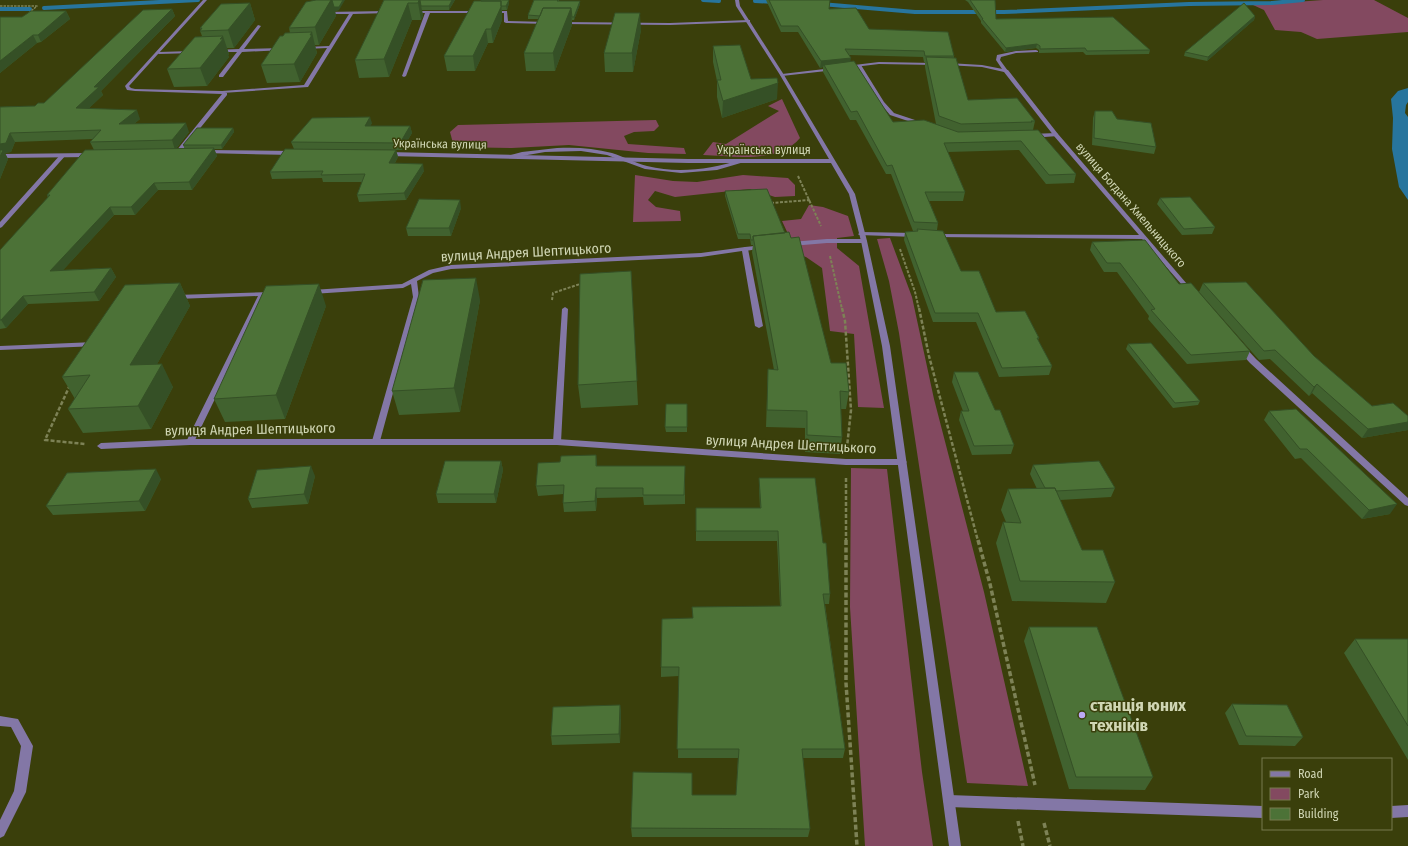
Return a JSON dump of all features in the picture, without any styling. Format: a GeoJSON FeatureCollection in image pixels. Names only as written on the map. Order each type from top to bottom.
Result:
{"type":"FeatureCollection","features":[{"type":"Feature","properties":{"kind":"street"},"geometry":{"type":"LineString","coordinates":[[206,0],[159,53],[127,86],[129,89],[222,92],[306,86],[352,13]]}},
{"type":"Feature","properties":{"kind":"street"},"geometry":{"type":"LineString","coordinates":[[737,0],[738,6],[749,21],[782,75],[852,194],[886,346],[955,846]]}},
{"type":"Feature","properties":{"kind":"street"},"geometry":{"type":"LineString","coordinates":[[319,14],[375,14],[396,12]]}},
{"type":"Feature","properties":{"kind":"street"},"geometry":{"type":"LineString","coordinates":[[409,12],[506,12],[506,22],[670,24],[749,21]]}},
{"type":"Feature","properties":{"kind":"street"},"geometry":{"type":"LineString","coordinates":[[404,76],[428,12]]}},
{"type":"Feature","properties":{"kind":"street"},"geometry":{"type":"LineString","coordinates":[[221,76],[259,26]]}},
{"type":"Feature","properties":{"kind":"street"},"geometry":{"type":"LineString","coordinates":[[281,49],[285,43]]}},
{"type":"Feature","properties":{"kind":"street"},"geometry":{"type":"LineString","coordinates":[[302,48],[330,48]]}},
{"type":"Feature","properties":{"kind":"street"},"geometry":{"type":"LineString","coordinates":[[210,51],[288,49]]}},
{"type":"Feature","properties":{"kind":"street"},"geometry":{"type":"LineString","coordinates":[[1006,71],[998,60],[999,56],[1016,52],[1036,51]]}},
{"type":"Feature","properties":{"kind":"street"},"geometry":{"type":"LineString","coordinates":[[159,53],[196,52]]}},
{"type":"Feature","properties":{"kind":"street"},"geometry":{"type":"LineString","coordinates":[[782,75],[878,63],[982,66],[1006,71]]}},
{"type":"Feature","properties":{"kind":"street"},"geometry":{"type":"LineString","coordinates":[[859,66],[882,103],[892,114],[929,127]]}},
{"type":"Feature","properties":{"kind":"street","name":"вулиця Богдана Хмельницького"},"geometry":{"type":"LineString","coordinates":[[1006,71],[1056,135],[1195,296]]}},
{"type":"Feature","properties":{"kind":"street"},"geometry":{"type":"LineString","coordinates":[[178,152],[222,99],[224,94],[222,92]]}},
{"type":"Feature","properties":{"kind":"street"},"geometry":{"type":"LineString","coordinates":[[1026,136],[1056,135]]}},
{"type":"Feature","properties":{"kind":"street"},"geometry":{"type":"LineString","coordinates":[[510,156],[548,149],[580,150],[604,153],[657,169],[690,172],[725,167],[741,162]]}},
{"type":"Feature","properties":{"kind":"street"},"geometry":{"type":"LineString","coordinates":[[170,152],[185,152]]}},
{"type":"Feature","properties":{"kind":"street"},"geometry":{"type":"LineString","coordinates":[[200,152],[299,153]]}},
{"type":"Feature","properties":{"kind":"street"},"geometry":{"type":"LineString","coordinates":[[0,156],[101,154]]}},
{"type":"Feature","properties":{"kind":"street","name":"Українська вулиця"},"geometry":{"type":"LineString","coordinates":[[378,154],[741,162],[832,161]]}},
{"type":"Feature","properties":{"kind":"street"},"geometry":{"type":"LineString","coordinates":[[0,226],[63,155]]}},
{"type":"Feature","properties":{"kind":"street"},"geometry":{"type":"LineString","coordinates":[[782,245],[895,235],[1143,237]]}},
{"type":"Feature","properties":{"kind":"street","name":"вулиця Андрея Шептицького"},"geometry":{"type":"LineString","coordinates":[[301,293],[403,286],[431,271],[451,267],[701,255],[775,246]]}},
{"type":"Feature","properties":{"kind":"street"},"geometry":{"type":"LineString","coordinates":[[745,249],[759,326]]}},
{"type":"Feature","properties":{"kind":"street"},"geometry":{"type":"LineString","coordinates":[[376,441],[416,297],[414,280]]}},
{"type":"Feature","properties":{"kind":"street"},"geometry":{"type":"LineString","coordinates":[[168,297],[278,294]]}},
{"type":"Feature","properties":{"kind":"street"},"geometry":{"type":"LineString","coordinates":[[190,442],[262,295]]}},
{"type":"Feature","properties":{"kind":"street"},"geometry":{"type":"LineString","coordinates":[[557,442],[565,309]]}},
{"type":"Feature","properties":{"kind":"street"},"geometry":{"type":"LineString","coordinates":[[0,348],[96,344],[100,338]]}},
{"type":"Feature","properties":{"kind":"street"},"geometry":{"type":"LineString","coordinates":[[1237,343],[1252,361],[1408,503]]}},
{"type":"Feature","properties":{"kind":"street","name":"вулиця Андрея Шептицького"},"geometry":{"type":"LineString","coordinates":[[101,446],[190,442],[557,442],[846,462],[903,462]]}},
{"type":"Feature","properties":{"kind":"street"},"geometry":{"type":"LineString","coordinates":[[0,721],[14,722],[27,746],[20,792],[0,832]]}},
{"type":"Feature","properties":{"kind":"street"},"geometry":{"type":"LineString","coordinates":[[949,801],[1262,812]]}},
{"type":"Feature","properties":{"kind":"street"},"geometry":{"type":"LineString","coordinates":[[1392,812],[1408,811]]}},
{"type":"Feature","properties":{"kind":"path"},"geometry":{"type":"LineString","coordinates":[[0,6],[37,6],[27,15]]}},
{"type":"Feature","properties":{"kind":"path"},"geometry":{"type":"LineString","coordinates":[[797,174],[810,200],[826,241],[846,327],[851,410],[846,462],[846,683],[857,846]]}},
{"type":"Feature","properties":{"kind":"path"},"geometry":{"type":"LineString","coordinates":[[770,203],[810,200]]}},
{"type":"Feature","properties":{"kind":"path"},"geometry":{"type":"LineString","coordinates":[[895,235],[915,292],[929,356],[988,576],[1039,805],[1050,846]]}},
{"type":"Feature","properties":{"kind":"path"},"geometry":{"type":"LineString","coordinates":[[74,379],[46,440],[101,446]]}},
{"type":"Feature","properties":{"kind":"path"},"geometry":{"type":"LineString","coordinates":[[1014,804],[1023,846]]}},
{"type":"Feature","properties":{"kind":"green space"},"geometry":{"type":"Polygon","coordinates":[[[1323,0],[1374,0],[1408,18],[1408,32],[1317,39],[1301,32],[1275,30],[1264,10],[1253,5],[1323,0]]]}},
{"type":"Feature","properties":{"kind":"green space"},"geometry":{"type":"Polygon","coordinates":[[[782,99],[800,138],[791,146],[780,152],[754,157],[703,155],[713,142],[726,144],[779,111],[768,106],[782,99]]]}},
{"type":"Feature","properties":{"kind":"green space"},"geometry":{"type":"Polygon","coordinates":[[[656,120],[659,126],[654,131],[634,132],[624,136],[628,144],[684,148],[686,154],[648,153],[569,145],[512,148],[454,147],[450,132],[458,125],[656,120]]]}},
{"type":"Feature","properties":{"kind":"green space"},"geometry":{"type":"Polygon","coordinates":[[[635,175],[673,181],[697,182],[743,175],[788,178],[795,185],[795,196],[775,197],[750,189],[675,197],[655,191],[648,200],[656,207],[680,211],[681,221],[633,222],[635,175]]]}},
{"type":"Feature","properties":{"kind":"green space"},"geometry":{"type":"Polygon","coordinates":[[[809,205],[823,207],[848,216],[854,236],[837,238],[837,248],[859,266],[884,408],[858,407],[854,334],[830,331],[822,268],[806,257],[779,249],[789,236],[782,221],[801,219],[809,205]]]}},
{"type":"Feature","properties":{"kind":"green space"},"geometry":{"type":"Polygon","coordinates":[[[890,238],[912,297],[934,399],[984,592],[1028,786],[967,783],[899,333],[889,281],[877,239],[890,238]]]}},
{"type":"Feature","properties":{"kind":"green space"},"geometry":{"type":"Polygon","coordinates":[[[851,468],[887,469],[922,772],[933,846],[865,846],[850,607],[851,468]]]}},
{"type":"Feature","properties":{"kind":"water"},"geometry":{"type":"Polygon","coordinates":[[[1408,88],[1408,102],[1405,113],[1408,117],[1408,200],[1399,187],[1392,149],[1393,118],[1391,99],[1398,91],[1408,88]]]}},
{"type":"Feature","properties":{"kind":"building"},"geometry":{"type":"Polygon","coordinates":[[[331,0],[315,27],[289,28],[306,2],[331,0]]]}},
{"type":"Feature","properties":{"kind":"building"},"geometry":{"type":"Polygon","coordinates":[[[332,0],[343,0],[339,7],[334,7],[332,0]]]}},
{"type":"Feature","properties":{"kind":"building"},"geometry":{"type":"Polygon","coordinates":[[[384,0],[419,0],[418,3],[408,3],[384,59],[355,60],[384,0]]]}},
{"type":"Feature","properties":{"kind":"building"},"geometry":{"type":"Polygon","coordinates":[[[420,0],[452,0],[449,6],[421,6],[420,0]]]}},
{"type":"Feature","properties":{"kind":"building"},"geometry":{"type":"Polygon","coordinates":[[[481,0],[509,0],[506,6],[501,6],[501,1],[481,0]]]}},
{"type":"Feature","properties":{"kind":"building"},"geometry":{"type":"Polygon","coordinates":[[[534,0],[580,1],[574,17],[572,17],[571,8],[543,8],[540,16],[528,15],[534,0]]]}},
{"type":"Feature","properties":{"kind":"building"},"geometry":{"type":"Polygon","coordinates":[[[769,0],[830,0],[829,9],[856,8],[869,29],[948,32],[954,56],[925,56],[924,51],[845,49],[851,58],[821,61],[798,26],[781,26],[769,0]]]}},
{"type":"Feature","properties":{"kind":"building"},"geometry":{"type":"Polygon","coordinates":[[[970,0],[995,0],[996,19],[1113,17],[1150,50],[1087,51],[1085,48],[1040,49],[1040,46],[1037,44],[1006,48],[982,19],[970,0]]]}},
{"type":"Feature","properties":{"kind":"building"},"geometry":{"type":"Polygon","coordinates":[[[474,1],[501,1],[501,7],[491,29],[486,29],[473,56],[444,56],[474,1]]]}},
{"type":"Feature","properties":{"kind":"building"},"geometry":{"type":"Polygon","coordinates":[[[250,3],[228,30],[200,31],[202,28],[200,28],[221,4],[250,3]]]}},
{"type":"Feature","properties":{"kind":"building"},"geometry":{"type":"Polygon","coordinates":[[[1244,3],[1255,16],[1208,57],[1185,52],[1244,3]]]}},
{"type":"Feature","properties":{"kind":"building"},"geometry":{"type":"Polygon","coordinates":[[[543,8],[571,8],[553,53],[524,53],[543,8]]]}},
{"type":"Feature","properties":{"kind":"building"},"geometry":{"type":"Polygon","coordinates":[[[172,9],[94,87],[99,87],[76,108],[137,110],[119,124],[186,123],[172,140],[90,142],[101,130],[10,133],[6,143],[0,144],[0,107],[35,106],[38,103],[44,103],[143,10],[172,9]]]}},
{"type":"Feature","properties":{"kind":"building"},"geometry":{"type":"Polygon","coordinates":[[[31,11],[66,11],[38,35],[33,35],[0,61],[0,17],[22,17],[31,11]]]}},
{"type":"Feature","properties":{"kind":"building"},"geometry":{"type":"Polygon","coordinates":[[[615,13],[640,13],[632,53],[604,53],[615,13]]]}},
{"type":"Feature","properties":{"kind":"building"},"geometry":{"type":"Polygon","coordinates":[[[312,32],[310,35],[312,35],[294,64],[261,65],[280,36],[283,36],[285,33],[312,32]]]}},
{"type":"Feature","properties":{"kind":"building"},"geometry":{"type":"Polygon","coordinates":[[[223,36],[220,39],[223,39],[200,68],[167,69],[195,37],[223,36]]]}},
{"type":"Feature","properties":{"kind":"building"},"geometry":{"type":"Polygon","coordinates":[[[740,45],[751,79],[777,78],[778,83],[723,101],[717,80],[721,80],[713,46],[740,45]]]}},
{"type":"Feature","properties":{"kind":"building"},"geometry":{"type":"Polygon","coordinates":[[[926,57],[956,58],[968,100],[1017,98],[1035,121],[961,124],[939,116],[926,57]]]}},
{"type":"Feature","properties":{"kind":"building"},"geometry":{"type":"Polygon","coordinates":[[[854,61],[893,122],[924,120],[958,132],[1038,130],[1076,174],[1049,175],[1021,141],[944,143],[965,192],[925,192],[938,223],[914,222],[892,165],[887,166],[857,111],[851,112],[824,65],[854,61]]]}},
{"type":"Feature","properties":{"kind":"building"},"geometry":{"type":"Polygon","coordinates":[[[1095,111],[1112,111],[1117,119],[1151,123],[1156,147],[1094,138],[1095,111]]]}},
{"type":"Feature","properties":{"kind":"building"},"geometry":{"type":"Polygon","coordinates":[[[370,117],[365,126],[410,126],[400,143],[291,142],[312,118],[370,117]]]}},
{"type":"Feature","properties":{"kind":"building"},"geometry":{"type":"Polygon","coordinates":[[[197,128],[233,128],[221,145],[183,145],[197,128]]]}},
{"type":"Feature","properties":{"kind":"building"},"geometry":{"type":"Polygon","coordinates":[[[214,148],[189,182],[154,183],[131,207],[110,207],[50,271],[111,268],[94,292],[23,296],[0,320],[0,250],[50,195],[47,195],[85,150],[214,148]]]}},
{"type":"Feature","properties":{"kind":"building"},"geometry":{"type":"Polygon","coordinates":[[[285,149],[396,150],[389,163],[423,164],[404,193],[357,195],[365,174],[321,175],[323,171],[270,172],[285,149]]]}},
{"type":"Feature","properties":{"kind":"building"},"geometry":{"type":"Polygon","coordinates":[[[0,150],[3,150],[0,157],[0,150]]]}},
{"type":"Feature","properties":{"kind":"building"},"geometry":{"type":"Polygon","coordinates":[[[767,189],[785,233],[753,236],[753,240],[751,240],[750,234],[738,234],[725,191],[767,189]]]}},
{"type":"Feature","properties":{"kind":"building"},"geometry":{"type":"Polygon","coordinates":[[[1190,197],[1215,227],[1184,229],[1160,198],[1190,197]]]}},
{"type":"Feature","properties":{"kind":"building"},"geometry":{"type":"Polygon","coordinates":[[[419,199],[460,200],[449,228],[406,228],[419,199]]]}},
{"type":"Feature","properties":{"kind":"building"},"geometry":{"type":"Polygon","coordinates":[[[917,229],[943,231],[961,271],[979,271],[996,312],[1025,311],[1052,366],[1002,368],[978,313],[935,313],[905,232],[918,231],[917,229]]]}},
{"type":"Feature","properties":{"kind":"building"},"geometry":{"type":"Polygon","coordinates":[[[789,232],[791,238],[799,237],[831,363],[846,363],[849,392],[840,391],[842,437],[807,435],[807,411],[767,410],[768,369],[778,370],[753,236],[789,232]]]}},
{"type":"Feature","properties":{"kind":"building"},"geometry":{"type":"Polygon","coordinates":[[[1145,240],[1179,284],[1191,283],[1250,351],[1191,355],[1151,310],[1155,309],[1120,263],[1107,263],[1092,242],[1145,240]]]}},
{"type":"Feature","properties":{"kind":"building"},"geometry":{"type":"Polygon","coordinates":[[[631,271],[637,381],[578,385],[580,274],[631,271]]]}},
{"type":"Feature","properties":{"kind":"building"},"geometry":{"type":"Polygon","coordinates":[[[476,278],[454,388],[392,391],[423,280],[476,278]]]}},
{"type":"Feature","properties":{"kind":"building"},"geometry":{"type":"Polygon","coordinates":[[[1246,282],[1314,356],[1372,406],[1393,403],[1408,416],[1408,422],[1368,429],[1317,384],[1314,387],[1275,350],[1264,351],[1203,283],[1246,282]]]}},
{"type":"Feature","properties":{"kind":"building"},"geometry":{"type":"Polygon","coordinates":[[[180,283],[130,365],[162,364],[138,406],[68,409],[90,375],[62,377],[125,285],[180,283]]]}},
{"type":"Feature","properties":{"kind":"building"},"geometry":{"type":"Polygon","coordinates":[[[319,284],[276,395],[214,399],[266,286],[319,284]]]}},
{"type":"Feature","properties":{"kind":"building"},"geometry":{"type":"Polygon","coordinates":[[[1151,343],[1200,401],[1175,403],[1128,344],[1151,343]]]}},
{"type":"Feature","properties":{"kind":"building"},"geometry":{"type":"Polygon","coordinates":[[[954,372],[978,372],[995,410],[1000,410],[1014,445],[974,446],[961,411],[969,411],[954,372]]]}},
{"type":"Feature","properties":{"kind":"building"},"geometry":{"type":"Polygon","coordinates":[[[666,404],[687,404],[687,427],[665,427],[666,404]]]}},
{"type":"Feature","properties":{"kind":"building"},"geometry":{"type":"Polygon","coordinates":[[[1296,409],[1397,504],[1369,510],[1307,449],[1300,449],[1269,411],[1296,409]]]}},
{"type":"Feature","properties":{"kind":"building"},"geometry":{"type":"Polygon","coordinates":[[[596,455],[596,466],[685,466],[684,495],[643,495],[643,488],[596,488],[595,501],[563,503],[564,485],[536,486],[538,463],[560,462],[561,456],[596,455]]]}},
{"type":"Feature","properties":{"kind":"building"},"geometry":{"type":"Polygon","coordinates":[[[445,461],[501,461],[494,494],[436,494],[445,461]]]}},
{"type":"Feature","properties":{"kind":"building"},"geometry":{"type":"Polygon","coordinates":[[[1099,461],[1115,488],[1056,491],[1055,488],[1045,488],[1033,465],[1099,461]]]}},
{"type":"Feature","properties":{"kind":"building"},"geometry":{"type":"Polygon","coordinates":[[[311,466],[304,494],[248,499],[257,470],[311,466]]]}},
{"type":"Feature","properties":{"kind":"building"},"geometry":{"type":"Polygon","coordinates":[[[156,469],[139,501],[46,506],[67,473],[156,469]]]}},
{"type":"Feature","properties":{"kind":"building"},"geometry":{"type":"Polygon","coordinates":[[[759,478],[815,478],[823,543],[826,543],[830,594],[823,594],[845,749],[802,749],[810,829],[631,828],[633,772],[692,773],[692,795],[736,795],[739,749],[677,749],[679,667],[661,667],[662,619],[693,618],[692,607],[781,606],[778,531],[696,531],[696,508],[761,508],[759,478]]]}},
{"type":"Feature","properties":{"kind":"building"},"geometry":{"type":"Polygon","coordinates":[[[1055,488],[1082,550],[1103,550],[1115,582],[1020,581],[1003,522],[1021,523],[1008,489],[1055,488]]]}},
{"type":"Feature","properties":{"kind":"building","name":"станція юних техніків"},"geometry":{"type":"Polygon","coordinates":[[[1029,627],[1097,627],[1153,777],[1076,777],[1029,627]]]}},
{"type":"Feature","properties":{"kind":"building"},"geometry":{"type":"Polygon","coordinates":[[[1355,639],[1408,639],[1408,726],[1355,639]]]}},
{"type":"Feature","properties":{"kind":"building"},"geometry":{"type":"Polygon","coordinates":[[[1232,704],[1287,705],[1303,737],[1246,736],[1232,704]]]}},
{"type":"Feature","properties":{"kind":"building"},"geometry":{"type":"Polygon","coordinates":[[[620,705],[619,734],[551,736],[553,707],[620,705]]]}},
{"type":"Feature","properties":{"kind":"waterway"},"geometry":{"type":"LineString","coordinates":[[44,8],[198,0]]}},
{"type":"Feature","properties":{"kind":"waterway"},"geometry":{"type":"LineString","coordinates":[[703,0],[719,1]]}},
{"type":"Feature","properties":{"kind":"waterway"},"geometry":{"type":"LineString","coordinates":[[821,4],[915,12],[1004,12],[1189,4],[1272,3],[1303,0]]}},
{"type":"Feature","properties":{"kind":"waterway"},"geometry":{"type":"LineString","coordinates":[[755,1],[775,2]]}},
{"type":"Feature","properties":{"kind":"waterway"},"geometry":{"type":"LineString","coordinates":[[0,9],[30,9]]}},
{"type":"Feature","properties":{"kind":"place","name":"станція юних техніків"},"geometry":{"type":"Point","coordinates":[1082,715]}}]}
